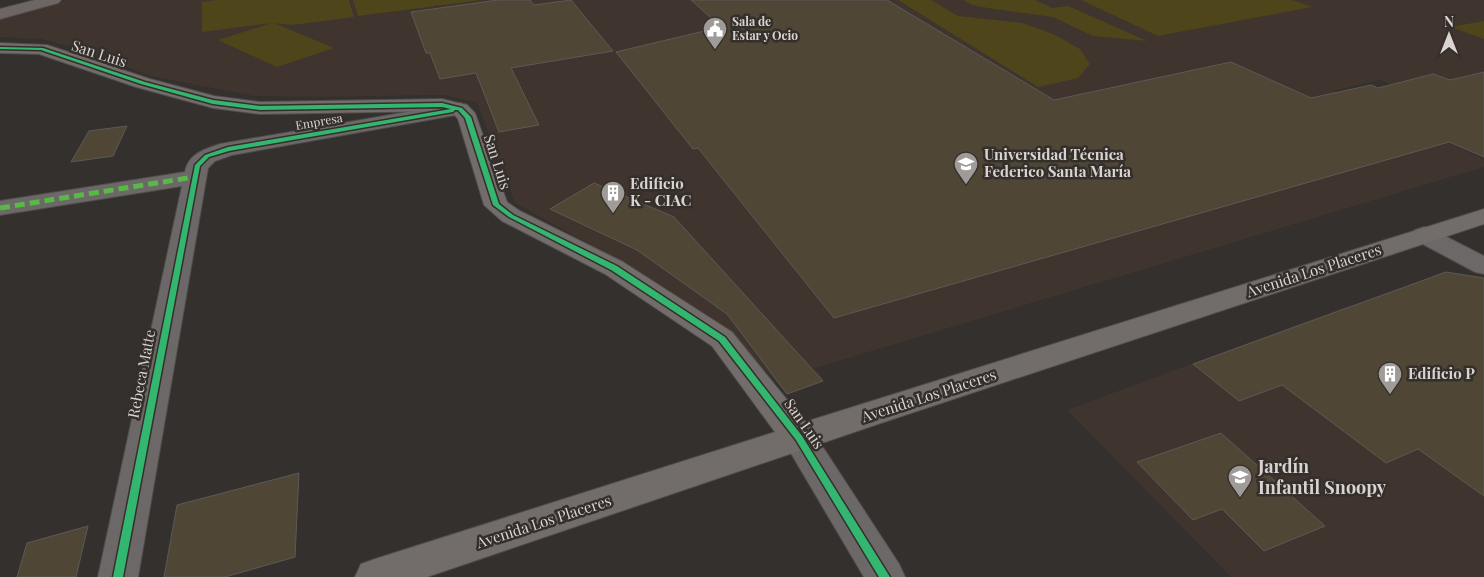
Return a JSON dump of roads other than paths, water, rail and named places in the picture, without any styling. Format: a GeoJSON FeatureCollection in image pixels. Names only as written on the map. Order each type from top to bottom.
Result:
{"type":"FeatureCollection","features":[{"type":"Feature","properties":{"kind":"main road"},"geometry":{"type":"LineString","coordinates":[[0,2],[9,0]]}},
{"type":"Feature","properties":{"kind":"main road"},"geometry":{"type":"LineString","coordinates":[[0,14],[53,0]]}},
{"type":"Feature","properties":{"kind":"street","name":"San Luis"},"geometry":{"type":"LineString","coordinates":[[0,48],[41,50],[204,100],[260,108],[329,108],[419,104],[442,105],[460,109],[468,117],[496,205],[512,216],[614,268],[722,339],[799,438],[886,577]]}},
{"type":"Feature","properties":{"kind":"street","name":"Empresa"},"geometry":{"type":"LineString","coordinates":[[194,177],[197,166],[208,156],[228,149],[460,109]]}},
{"type":"Feature","properties":{"kind":"street"},"geometry":{"type":"LineString","coordinates":[[0,208],[194,177]]}},
{"type":"Feature","properties":{"kind":"street","name":"Rebeca Matte"},"geometry":{"type":"LineString","coordinates":[[118,577],[194,177]]}},
{"type":"Feature","properties":{"kind":"street","name":"Avenida Los Placeres"},"geometry":{"type":"LineString","coordinates":[[374,577],[1484,216]]}},
{"type":"Feature","properties":{"kind":"street"},"geometry":{"type":"LineString","coordinates":[[1424,235],[1484,266]]}},
{"type":"Feature","properties":{"kind":"place","name":"Sala de Estar y Ocio"},"geometry":{"type":"Point","coordinates":[715,50]}},
{"type":"Feature","properties":{"kind":"place","name":"Universidad Técnica Federico Santa María"},"geometry":{"type":"Point","coordinates":[966,185]}},
{"type":"Feature","properties":{"kind":"place","name":"Edificio K - CIAC"},"geometry":{"type":"Point","coordinates":[613,214]}},
{"type":"Feature","properties":{"kind":"place","name":"Edificio P"},"geometry":{"type":"Point","coordinates":[1390,395]}},
{"type":"Feature","properties":{"kind":"place","name":"Jardín Infantil Snoopy"},"geometry":{"type":"Point","coordinates":[1240,498]}}]}
